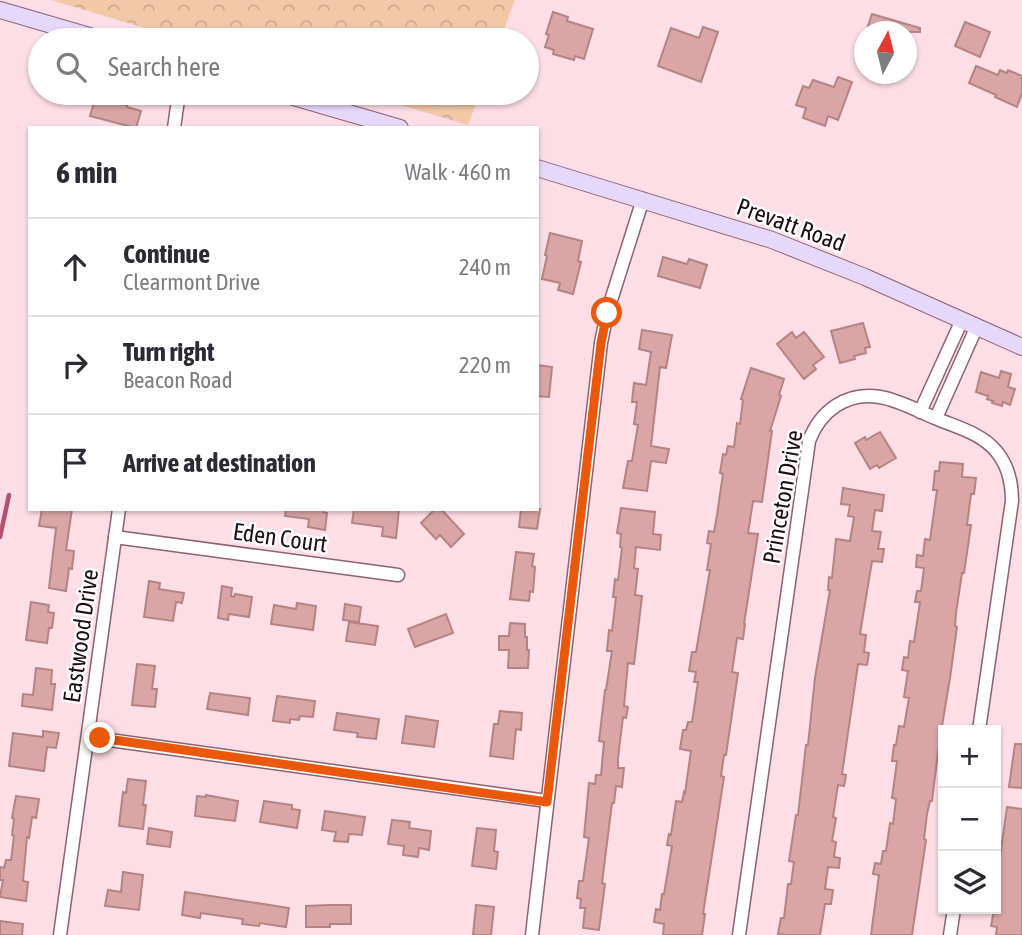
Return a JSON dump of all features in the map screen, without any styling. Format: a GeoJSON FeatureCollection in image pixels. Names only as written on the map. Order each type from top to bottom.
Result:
{"type":"FeatureCollection","features":[{"type":"Feature","properties":{"kind":"street"},"geometry":{"type":"LineString","coordinates":[[0,9],[63,28]]}},
{"type":"Feature","properties":{"kind":"street"},"geometry":{"type":"LineString","coordinates":[[174,126],[177,105]]}},
{"type":"Feature","properties":{"kind":"street"},"geometry":{"type":"LineString","coordinates":[[321,105],[393,126]]}},
{"type":"Feature","properties":{"kind":"street","name":"Prevatt Road"},"geometry":{"type":"LineString","coordinates":[[539,169],[772,240],[865,277],[1022,347]]}},
{"type":"Feature","properties":{"kind":"street"},"geometry":{"type":"LineString","coordinates":[[532,935],[601,343],[607,313],[643,199]]}},
{"type":"Feature","properties":{"kind":"street"},"geometry":{"type":"LineString","coordinates":[[920,412],[969,323]]}},
{"type":"Feature","properties":{"kind":"street"},"geometry":{"type":"LineString","coordinates":[[936,418],[969,323]]}},
{"type":"Feature","properties":{"kind":"street","name":"Princeton Drive"},"geometry":{"type":"LineString","coordinates":[[739,935],[809,441],[823,416],[838,404],[870,396],[881,397],[972,433],[990,445],[1004,461],[1011,480],[1012,501],[980,725]]}},
{"type":"Feature","properties":{"kind":"street","name":"Eastwood Drive"},"geometry":{"type":"LineString","coordinates":[[60,935],[119,511]]}},
{"type":"Feature","properties":{"kind":"street","name":"Eden Court"},"geometry":{"type":"LineString","coordinates":[[116,537],[398,575]]}},
{"type":"Feature","properties":{"kind":"street"},"geometry":{"type":"LineString","coordinates":[[88,737],[547,802]]}},
{"type":"Feature","properties":{"kind":"street"},"geometry":{"type":"LineString","coordinates":[[950,935],[953,914]]}},
{"type":"Feature","properties":{"kind":"green space"},"geometry":{"type":"Polygon","coordinates":[[[51,0],[515,0],[504,28],[145,28],[51,0]]]}},
{"type":"Feature","properties":{"kind":"green space"},"geometry":{"type":"Polygon","coordinates":[[[400,105],[476,105],[468,125],[400,105]]]}},
{"type":"Feature","properties":{"kind":"building"},"geometry":{"type":"Polygon","coordinates":[[[553,12],[568,17],[567,21],[593,29],[584,59],[575,56],[574,60],[553,54],[554,50],[545,47],[553,12]]]}},
{"type":"Feature","properties":{"kind":"building"},"geometry":{"type":"Polygon","coordinates":[[[872,14],[896,21],[870,21],[872,14]]]}},
{"type":"Feature","properties":{"kind":"building"},"geometry":{"type":"Polygon","coordinates":[[[965,22],[990,32],[980,57],[955,46],[965,22]]]}},
{"type":"Feature","properties":{"kind":"building"},"geometry":{"type":"Polygon","coordinates":[[[703,27],[718,32],[701,82],[658,66],[671,28],[699,38],[703,27]]]}},
{"type":"Feature","properties":{"kind":"building"},"geometry":{"type":"Polygon","coordinates":[[[976,66],[998,75],[1000,70],[1007,73],[1008,70],[1022,76],[1022,93],[1017,107],[969,83],[976,66]]]}},
{"type":"Feature","properties":{"kind":"building"},"geometry":{"type":"Polygon","coordinates":[[[838,77],[852,82],[838,120],[828,116],[825,126],[803,118],[806,108],[796,105],[803,86],[809,88],[813,80],[834,87],[838,77]]]}},
{"type":"Feature","properties":{"kind":"building"},"geometry":{"type":"Polygon","coordinates":[[[93,105],[127,105],[141,111],[137,126],[90,116],[93,105]]]}},
{"type":"Feature","properties":{"kind":"building"},"geometry":{"type":"Polygon","coordinates":[[[550,233],[582,241],[578,261],[581,262],[573,294],[558,290],[560,283],[542,279],[550,233]]]}},
{"type":"Feature","properties":{"kind":"building"},"geometry":{"type":"Polygon","coordinates":[[[663,257],[687,264],[689,259],[707,265],[700,288],[658,276],[663,257]]]}},
{"type":"Feature","properties":{"kind":"building"},"geometry":{"type":"Polygon","coordinates":[[[863,323],[870,347],[865,348],[866,353],[854,356],[855,359],[840,363],[831,331],[863,323]]]}},
{"type":"Feature","properties":{"kind":"building"},"geometry":{"type":"Polygon","coordinates":[[[642,330],[672,335],[666,368],[660,367],[651,446],[669,449],[666,463],[651,461],[647,491],[623,488],[628,461],[632,461],[638,425],[634,424],[637,402],[632,402],[634,383],[646,385],[651,352],[639,349],[642,330]]]}},
{"type":"Feature","properties":{"kind":"building"},"geometry":{"type":"Polygon","coordinates":[[[792,332],[796,338],[804,332],[824,357],[813,365],[816,369],[804,379],[777,344],[792,332]]]}},
{"type":"Feature","properties":{"kind":"building"},"geometry":{"type":"Polygon","coordinates":[[[539,365],[552,367],[549,397],[539,396],[539,365]]]}},
{"type":"Feature","properties":{"kind":"building"},"geometry":{"type":"Polygon","coordinates":[[[751,368],[784,379],[770,431],[762,502],[753,501],[748,533],[758,534],[743,639],[737,638],[732,672],[738,673],[721,776],[724,777],[702,935],[663,935],[664,924],[654,922],[656,909],[660,910],[664,894],[672,846],[667,845],[676,801],[682,802],[685,793],[691,751],[680,749],[683,730],[686,730],[688,722],[692,722],[698,682],[694,682],[696,672],[689,671],[692,652],[696,652],[710,570],[707,570],[711,544],[707,543],[709,531],[714,532],[723,474],[720,473],[723,454],[726,455],[728,446],[734,447],[737,423],[740,424],[741,399],[751,368]]]}},
{"type":"Feature","properties":{"kind":"building"},"geometry":{"type":"Polygon","coordinates":[[[1001,371],[1011,374],[1008,387],[1015,389],[1010,405],[1003,402],[1002,406],[992,403],[993,401],[987,399],[988,396],[976,392],[981,372],[999,378],[1001,371]]]}},
{"type":"Feature","properties":{"kind":"building"},"geometry":{"type":"Polygon","coordinates":[[[880,432],[896,458],[879,468],[877,465],[870,469],[855,443],[880,432]]]}},
{"type":"Feature","properties":{"kind":"building"},"geometry":{"type":"Polygon","coordinates":[[[940,462],[963,464],[962,477],[976,478],[974,494],[971,494],[967,525],[971,525],[956,613],[957,627],[950,678],[942,725],[938,725],[938,752],[932,801],[927,814],[926,840],[912,935],[871,935],[879,875],[873,874],[875,863],[881,864],[890,823],[893,824],[896,799],[892,798],[897,761],[892,761],[894,745],[899,726],[904,727],[909,698],[904,697],[908,671],[902,670],[904,657],[908,658],[910,641],[914,642],[920,602],[915,602],[917,591],[921,591],[924,568],[916,567],[917,555],[923,556],[925,539],[930,540],[937,490],[933,490],[935,471],[939,471],[940,462]]]}},
{"type":"Feature","properties":{"kind":"building"},"geometry":{"type":"Polygon","coordinates":[[[843,488],[884,495],[882,511],[875,510],[872,531],[881,532],[878,549],[884,549],[882,562],[872,561],[860,634],[866,635],[864,652],[869,653],[867,665],[858,664],[842,774],[846,775],[844,786],[838,785],[833,817],[836,818],[832,841],[836,842],[834,857],[840,858],[839,868],[828,867],[825,889],[833,890],[831,904],[825,904],[820,935],[778,934],[781,918],[784,918],[788,884],[791,884],[794,862],[789,861],[830,590],[829,577],[832,578],[836,539],[850,541],[854,517],[848,516],[850,505],[841,504],[843,488]]]}},
{"type":"Feature","properties":{"kind":"building"},"geometry":{"type":"Polygon","coordinates":[[[621,508],[655,512],[653,534],[661,535],[660,550],[636,547],[634,568],[638,569],[635,595],[642,596],[634,664],[628,663],[624,706],[628,707],[626,718],[623,717],[618,758],[618,768],[624,768],[622,787],[616,786],[612,803],[599,930],[583,928],[585,908],[580,908],[581,899],[577,898],[579,881],[583,881],[589,838],[584,837],[589,783],[595,784],[596,775],[601,775],[604,742],[599,741],[612,651],[607,651],[616,597],[613,597],[615,579],[618,580],[622,548],[621,534],[617,533],[621,508]]]}},
{"type":"Feature","properties":{"kind":"building"},"geometry":{"type":"Polygon","coordinates":[[[540,509],[537,529],[519,527],[521,511],[540,509]]]}},
{"type":"Feature","properties":{"kind":"building"},"geometry":{"type":"Polygon","coordinates":[[[42,511],[72,511],[66,550],[74,551],[66,591],[49,588],[56,528],[39,526],[42,511]]]}},
{"type":"Feature","properties":{"kind":"building"},"geometry":{"type":"Polygon","coordinates":[[[286,511],[323,511],[327,513],[325,530],[308,527],[309,519],[285,516],[286,511]]]}},
{"type":"Feature","properties":{"kind":"building"},"geometry":{"type":"Polygon","coordinates":[[[354,511],[399,511],[396,538],[382,536],[383,527],[352,523],[354,511]]]}},
{"type":"Feature","properties":{"kind":"building"},"geometry":{"type":"Polygon","coordinates":[[[433,511],[443,511],[464,534],[451,547],[440,535],[436,539],[421,523],[433,511]]]}},
{"type":"Feature","properties":{"kind":"building"},"geometry":{"type":"Polygon","coordinates":[[[516,552],[534,554],[533,592],[530,591],[529,601],[510,599],[516,552]]]}},
{"type":"Feature","properties":{"kind":"building"},"geometry":{"type":"Polygon","coordinates":[[[149,581],[160,583],[159,589],[184,593],[182,603],[176,602],[173,621],[144,617],[149,581]]]}},
{"type":"Feature","properties":{"kind":"building"},"geometry":{"type":"Polygon","coordinates":[[[222,586],[232,588],[231,596],[234,597],[235,594],[252,597],[249,617],[229,614],[228,620],[218,618],[222,586]]]}},
{"type":"Feature","properties":{"kind":"building"},"geometry":{"type":"Polygon","coordinates":[[[31,602],[49,605],[48,612],[54,613],[47,643],[26,640],[31,602]]]}},
{"type":"Feature","properties":{"kind":"building"},"geometry":{"type":"Polygon","coordinates":[[[297,603],[316,606],[313,630],[271,624],[274,605],[296,609],[297,603]]]}},
{"type":"Feature","properties":{"kind":"building"},"geometry":{"type":"Polygon","coordinates":[[[345,604],[361,607],[359,622],[343,620],[345,604]]]}},
{"type":"Feature","properties":{"kind":"building"},"geometry":{"type":"Polygon","coordinates":[[[446,614],[453,633],[415,647],[408,629],[446,614]]]}},
{"type":"Feature","properties":{"kind":"building"},"geometry":{"type":"Polygon","coordinates":[[[349,622],[378,626],[375,645],[346,641],[349,622]]]}},
{"type":"Feature","properties":{"kind":"building"},"geometry":{"type":"Polygon","coordinates":[[[510,623],[525,624],[529,650],[528,668],[508,668],[509,650],[499,650],[499,636],[509,636],[510,623]]]}},
{"type":"Feature","properties":{"kind":"building"},"geometry":{"type":"Polygon","coordinates":[[[137,664],[155,666],[152,689],[157,689],[155,707],[132,705],[137,664]]]}},
{"type":"Feature","properties":{"kind":"building"},"geometry":{"type":"Polygon","coordinates":[[[36,668],[52,670],[51,684],[55,684],[52,710],[22,706],[23,694],[33,695],[36,668]]]}},
{"type":"Feature","properties":{"kind":"building"},"geometry":{"type":"Polygon","coordinates":[[[210,693],[250,698],[248,715],[207,709],[210,693]]]}},
{"type":"Feature","properties":{"kind":"building"},"geometry":{"type":"Polygon","coordinates":[[[277,696],[315,701],[313,717],[300,716],[299,720],[290,719],[290,723],[273,721],[277,696]]]}},
{"type":"Feature","properties":{"kind":"building"},"geometry":{"type":"Polygon","coordinates":[[[500,711],[522,713],[521,730],[516,729],[513,759],[490,756],[494,724],[498,724],[500,711]]]}},
{"type":"Feature","properties":{"kind":"building"},"geometry":{"type":"Polygon","coordinates":[[[337,713],[379,719],[376,739],[334,730],[337,713]]]}},
{"type":"Feature","properties":{"kind":"building"},"geometry":{"type":"Polygon","coordinates":[[[406,716],[438,721],[434,747],[402,743],[406,716]]]}},
{"type":"Feature","properties":{"kind":"building"},"geometry":{"type":"Polygon","coordinates":[[[43,731],[59,733],[56,748],[47,747],[44,771],[9,766],[13,733],[43,737],[43,731]]]}},
{"type":"Feature","properties":{"kind":"building"},"geometry":{"type":"Polygon","coordinates":[[[1015,744],[1022,744],[1022,788],[1009,787],[1015,744]]]}},
{"type":"Feature","properties":{"kind":"building"},"geometry":{"type":"Polygon","coordinates":[[[128,779],[146,781],[143,829],[119,826],[123,792],[126,793],[128,779]]]}},
{"type":"Feature","properties":{"kind":"building"},"geometry":{"type":"Polygon","coordinates":[[[16,796],[39,799],[36,818],[32,817],[29,838],[27,837],[23,881],[28,882],[26,901],[0,897],[3,880],[0,880],[0,867],[4,868],[6,860],[11,860],[14,836],[12,818],[16,796]]]}},
{"type":"Feature","properties":{"kind":"building"},"geometry":{"type":"Polygon","coordinates":[[[197,796],[238,801],[235,821],[195,816],[197,796]]]}},
{"type":"Feature","properties":{"kind":"building"},"geometry":{"type":"Polygon","coordinates":[[[264,801],[292,805],[292,809],[300,810],[297,828],[260,822],[264,801]]]}},
{"type":"Feature","properties":{"kind":"building"},"geometry":{"type":"Polygon","coordinates":[[[1007,807],[1022,809],[1022,935],[996,935],[997,927],[991,926],[993,914],[1001,914],[1001,850],[1007,807]]]}},
{"type":"Feature","properties":{"kind":"building"},"geometry":{"type":"Polygon","coordinates":[[[325,811],[365,817],[362,835],[349,834],[348,842],[334,841],[336,832],[322,830],[325,811]]]}},
{"type":"Feature","properties":{"kind":"building"},"geometry":{"type":"Polygon","coordinates":[[[392,820],[410,822],[409,828],[431,831],[429,850],[419,848],[418,857],[403,855],[404,846],[388,844],[392,820]]]}},
{"type":"Feature","properties":{"kind":"building"},"geometry":{"type":"Polygon","coordinates":[[[149,828],[172,832],[170,847],[147,844],[149,828]]]}},
{"type":"Feature","properties":{"kind":"building"},"geometry":{"type":"Polygon","coordinates":[[[477,828],[496,830],[496,869],[472,866],[477,828]]]}},
{"type":"Feature","properties":{"kind":"building"},"geometry":{"type":"Polygon","coordinates":[[[123,872],[143,875],[139,910],[105,906],[108,890],[121,892],[123,872]]]}},
{"type":"Feature","properties":{"kind":"building"},"geometry":{"type":"Polygon","coordinates":[[[185,892],[289,908],[286,927],[260,923],[259,926],[242,924],[243,919],[201,913],[200,918],[182,915],[185,892]]]}},
{"type":"Feature","properties":{"kind":"building"},"geometry":{"type":"Polygon","coordinates":[[[351,905],[351,924],[306,927],[306,906],[351,905]]]}},
{"type":"Feature","properties":{"kind":"building"},"geometry":{"type":"Polygon","coordinates":[[[476,905],[494,907],[491,935],[473,935],[476,905]]]}},
{"type":"Feature","properties":{"kind":"building"},"geometry":{"type":"Polygon","coordinates":[[[0,921],[23,924],[22,935],[0,935],[0,921]]]}},
{"type":"Feature","properties":{"kind":"waterway"},"geometry":{"type":"LineString","coordinates":[[0,537],[9,495]]}},
{"type":"Feature","properties":{"kind":"route"},"geometry":{"type":"LineString","coordinates":[[100,738],[547,802],[601,343],[607,313]]}}]}
